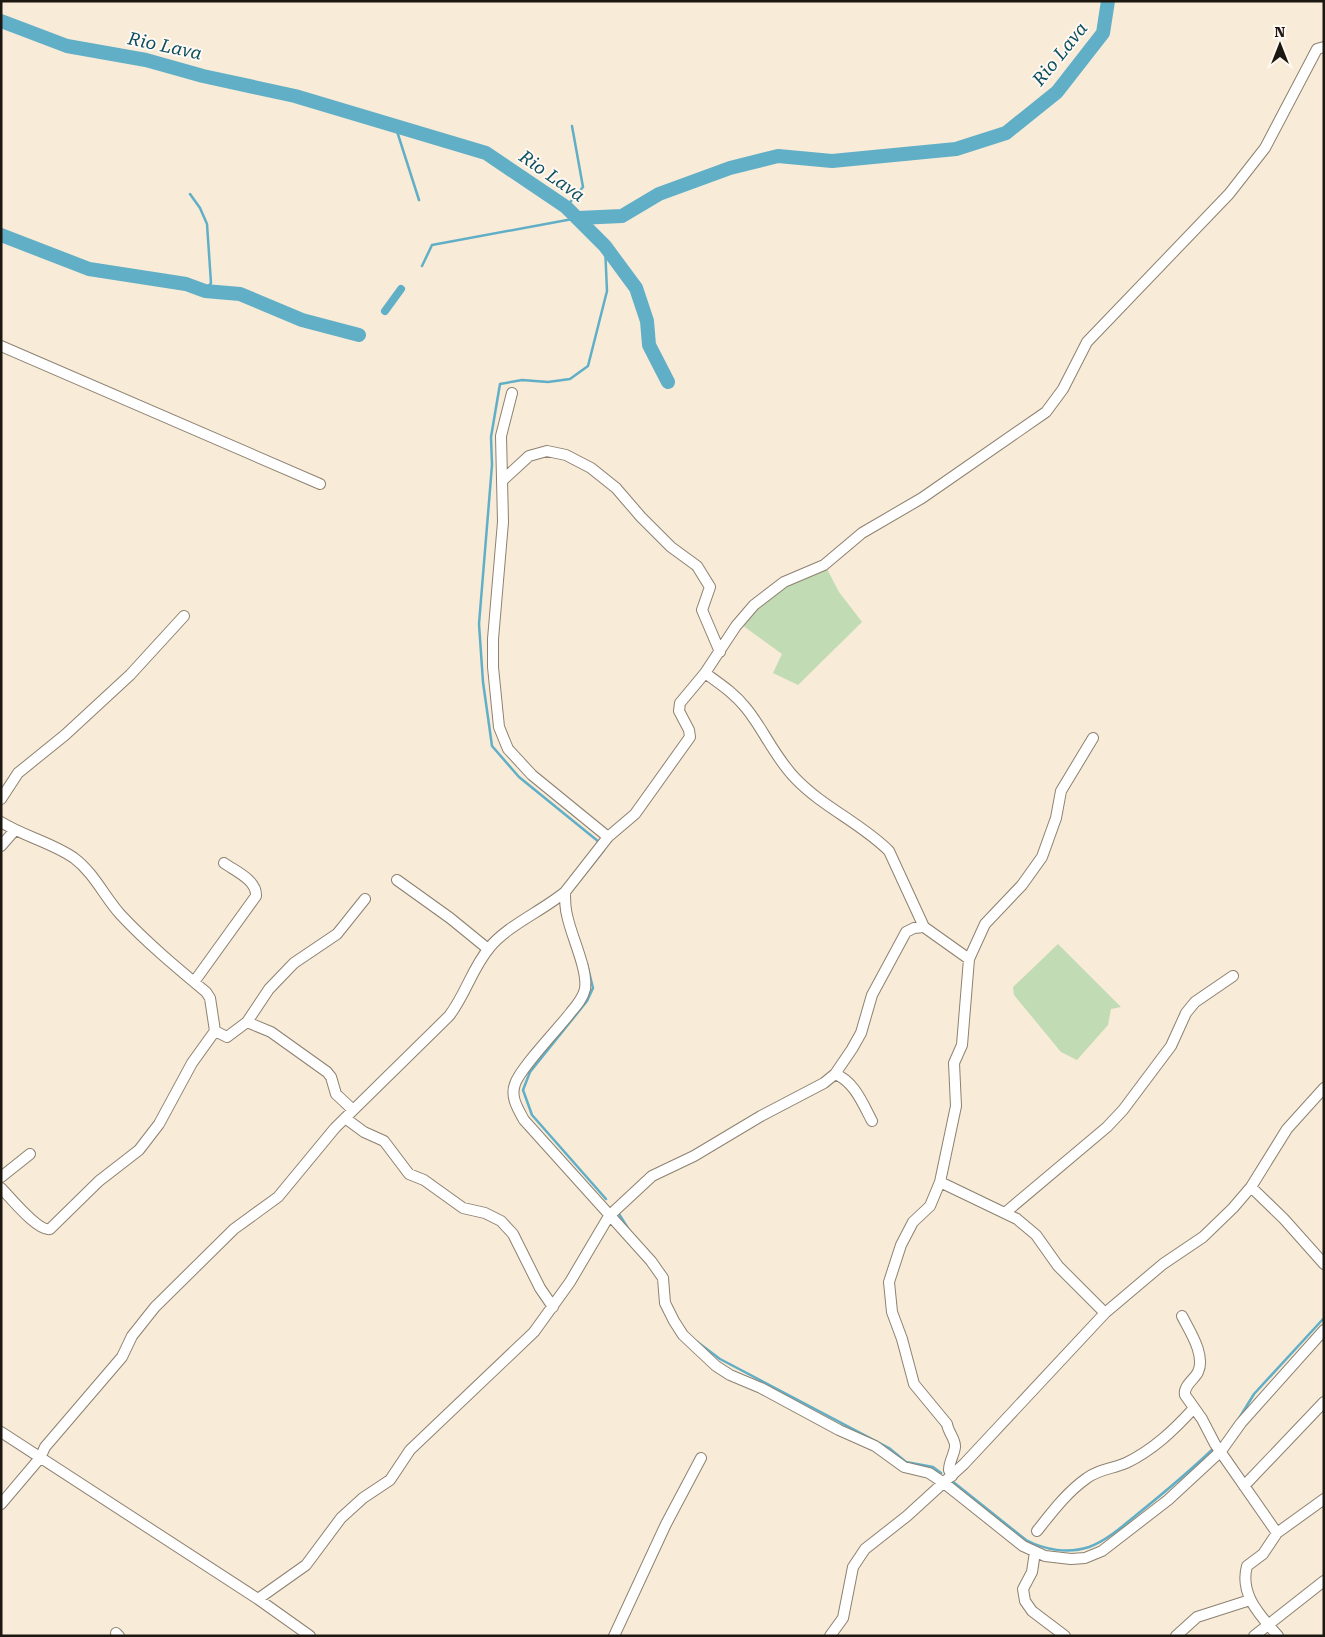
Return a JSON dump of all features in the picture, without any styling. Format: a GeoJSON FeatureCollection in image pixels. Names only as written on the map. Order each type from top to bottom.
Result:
{"type":"FeatureCollection","features":[{"type":"Feature","properties":{"kind":"street"},"geometry":{"type":"LineString","coordinates":[[1,1504],[40,1458],[45,1447],[122,1357],[132,1336],[155,1306],[234,1229],[278,1197],[345,1118],[449,1016],[462,1000],[474,971],[488,949],[508,931],[547,907],[564,892],[608,837],[635,814],[690,737],[689,730],[678,707],[705,673],[736,626],[754,605],[784,582],[824,565],[862,533],[922,498],[1046,412],[1063,388],[1087,342],[1229,194],[1250,168],[1265,148],[1317,49],[1324,47]]}},
{"type":"Feature","properties":{"kind":"street"},"geometry":{"type":"LineString","coordinates":[[1,346],[320,484]]}},
{"type":"Feature","properties":{"kind":"street"},"geometry":{"type":"LineString","coordinates":[[512,393],[501,436],[503,522],[493,639],[493,667],[498,728],[508,749],[532,775],[608,837]]}},
{"type":"Feature","properties":{"kind":"street"},"geometry":{"type":"LineString","coordinates":[[503,480],[529,456],[547,450],[566,455],[606,478],[640,517],[696,566],[709,584],[709,591],[702,610],[720,652]]}},
{"type":"Feature","properties":{"kind":"street"},"geometry":{"type":"LineString","coordinates":[[1,799],[18,773],[65,734],[130,675],[184,616]]}},
{"type":"Feature","properties":{"kind":"street"},"geometry":{"type":"LineString","coordinates":[[705,673],[735,696],[747,708],[774,753],[807,790],[828,808],[879,841],[889,851],[924,927],[969,960]]}},
{"type":"Feature","properties":{"kind":"street"},"geometry":{"type":"LineString","coordinates":[[948,1479],[948,1470],[955,1447],[954,1441],[949,1434],[947,1424],[914,1384],[889,1300],[889,1275],[901,1245],[914,1222],[930,1206],[940,1182],[956,1106],[954,1063],[962,1044],[969,960],[985,924],[1022,885],[1042,857],[1056,818],[1061,790],[1093,738]]}},
{"type":"Feature","properties":{"kind":"street"},"geometry":{"type":"LineString","coordinates":[[1,822],[72,856],[82,865],[120,913],[210,998],[215,1031],[192,1063],[159,1124],[139,1150],[99,1181],[50,1229],[42,1229],[1,1188]]}},
{"type":"Feature","properties":{"kind":"street"},"geometry":{"type":"LineString","coordinates":[[1,846],[15,830]]}},
{"type":"Feature","properties":{"kind":"street"},"geometry":{"type":"LineString","coordinates":[[194,982],[256,896],[252,883],[224,863]]}},
{"type":"Feature","properties":{"kind":"street"},"geometry":{"type":"LineString","coordinates":[[397,880],[450,918],[488,949]]}},
{"type":"Feature","properties":{"kind":"street"},"geometry":{"type":"LineString","coordinates":[[564,892],[567,915],[584,976],[585,989],[582,998],[554,1035],[523,1070],[515,1084],[516,1105],[524,1120],[578,1178],[609,1216],[631,1238],[663,1278],[666,1303],[683,1335],[716,1366],[730,1375],[762,1388],[839,1430],[875,1446],[904,1467],[948,1479],[1018,1542],[1035,1552],[1071,1559],[1085,1558],[1102,1551],[1168,1500],[1242,1423],[1324,1330]]}},
{"type":"Feature","properties":{"kind":"street"},"geometry":{"type":"LineString","coordinates":[[215,1031],[227,1037],[247,1022],[269,989],[294,964],[337,934],[365,899]]}},
{"type":"Feature","properties":{"kind":"street"},"geometry":{"type":"LineString","coordinates":[[258,1598],[306,1565],[342,1518],[363,1498],[390,1480],[410,1450],[534,1332],[553,1307],[609,1216],[652,1176],[702,1151],[761,1116],[824,1083],[834,1074],[861,1033],[872,995],[906,932],[914,928],[924,927]]}},
{"type":"Feature","properties":{"kind":"street"},"geometry":{"type":"LineString","coordinates":[[1006,1212],[1107,1127],[1123,1110],[1172,1046],[1186,1013],[1195,1002],[1233,976]]}},
{"type":"Feature","properties":{"kind":"street"},"geometry":{"type":"LineString","coordinates":[[247,1022],[271,1032],[327,1072],[331,1077],[336,1094],[353,1110]]}},
{"type":"Feature","properties":{"kind":"street"},"geometry":{"type":"LineString","coordinates":[[834,1074],[842,1076],[855,1091],[872,1121]]}},
{"type":"Feature","properties":{"kind":"street"},"geometry":{"type":"LineString","coordinates":[[830,1636],[843,1618],[851,1575],[858,1558],[881,1535],[907,1516],[948,1479],[1105,1313],[1164,1264],[1203,1237],[1251,1187],[1287,1129],[1324,1088]]}},
{"type":"Feature","properties":{"kind":"street"},"geometry":{"type":"LineString","coordinates":[[345,1118],[364,1132],[384,1141],[409,1174],[424,1180],[463,1208],[485,1213],[501,1221],[513,1234],[540,1288],[553,1307]]}},
{"type":"Feature","properties":{"kind":"street"},"geometry":{"type":"LineString","coordinates":[[1,1177],[30,1154]]}},
{"type":"Feature","properties":{"kind":"street"},"geometry":{"type":"LineString","coordinates":[[940,1182],[1006,1212],[1036,1235],[1058,1266],[1105,1313]]}},
{"type":"Feature","properties":{"kind":"street"},"geometry":{"type":"LineString","coordinates":[[1251,1187],[1296,1231],[1324,1264]]}},
{"type":"Feature","properties":{"kind":"street"},"geometry":{"type":"LineString","coordinates":[[1182,1316],[1198,1352],[1198,1371],[1184,1392],[1202,1418],[1218,1448],[1277,1534]]}},
{"type":"Feature","properties":{"kind":"street"},"geometry":{"type":"LineString","coordinates":[[1244,1486],[1324,1402]]}},
{"type":"Feature","properties":{"kind":"street"},"geometry":{"type":"LineString","coordinates":[[1037,1531],[1075,1487],[1098,1470],[1127,1462],[1145,1452],[1163,1439],[1194,1408]]}},
{"type":"Feature","properties":{"kind":"street"},"geometry":{"type":"LineString","coordinates":[[1,1432],[258,1598],[310,1636]]}},
{"type":"Feature","properties":{"kind":"street"},"geometry":{"type":"LineString","coordinates":[[614,1636],[666,1524],[701,1458]]}},
{"type":"Feature","properties":{"kind":"street"},"geometry":{"type":"LineString","coordinates":[[1278,1636],[1258,1615],[1250,1600],[1246,1581],[1247,1566],[1263,1554],[1277,1534],[1324,1499]]}},
{"type":"Feature","properties":{"kind":"street"},"geometry":{"type":"LineString","coordinates":[[1035,1552],[1032,1572],[1023,1589],[1024,1601],[1032,1611],[1065,1636]]}},
{"type":"Feature","properties":{"kind":"street"},"geometry":{"type":"LineString","coordinates":[[1254,1636],[1324,1581]]}},
{"type":"Feature","properties":{"kind":"street"},"geometry":{"type":"LineString","coordinates":[[1176,1636],[1197,1618],[1250,1600]]}},
{"type":"Feature","properties":{"kind":"green space"},"geometry":{"type":"Polygon","coordinates":[[[827,569],[839,592],[862,622],[798,685],[773,673],[782,654],[742,625],[760,604],[779,590],[827,569]]]}},
{"type":"Feature","properties":{"kind":"green space"},"geometry":{"type":"Polygon","coordinates":[[[1058,944],[1121,1007],[1111,1009],[1108,1025],[1077,1060],[1061,1052],[1014,995],[1013,987],[1058,944]]]}},
{"type":"Feature","properties":{"kind":"waterway","name":"Rio Lava"},"geometry":{"type":"LineString","coordinates":[[578,218],[622,216],[659,194],[730,168],[778,156],[832,161],[956,149],[1006,133],[1057,92],[1103,33],[1108,1]]}},
{"type":"Feature","properties":{"kind":"waterway","name":"Rio Lava"},"geometry":{"type":"LineString","coordinates":[[1,21],[67,46],[146,60],[203,76],[295,96],[486,153],[566,207],[605,246],[636,288],[647,321],[649,345],[668,382]]}},
{"type":"Feature","properties":{"kind":"waterway"},"geometry":{"type":"LineString","coordinates":[[395,125],[419,200]]}},
{"type":"Feature","properties":{"kind":"waterway"},"geometry":{"type":"LineString","coordinates":[[566,207],[583,187],[572,126]]}},
{"type":"Feature","properties":{"kind":"waterway"},"geometry":{"type":"LineString","coordinates":[[190,194],[200,208],[207,224],[211,283],[205,291]]}},
{"type":"Feature","properties":{"kind":"waterway"},"geometry":{"type":"LineString","coordinates":[[422,266],[432,245],[578,218]]}},
{"type":"Feature","properties":{"kind":"waterway"},"geometry":{"type":"LineString","coordinates":[[1,235],[89,269],[186,284],[205,291],[240,294],[302,320],[359,335]]}},
{"type":"Feature","properties":{"kind":"waterway"},"geometry":{"type":"LineString","coordinates":[[599,842],[519,777],[492,746],[483,682],[479,624],[492,465],[491,437],[500,384],[522,380],[548,382],[570,379],[588,366],[607,291],[605,246]]}},
{"type":"Feature","properties":{"kind":"waterway"},"geometry":{"type":"LineString","coordinates":[[385,311],[401,289]]}},
{"type":"Feature","properties":{"kind":"waterway"},"geometry":{"type":"LineString","coordinates":[[581,879],[604,850]]}},
{"type":"Feature","properties":{"kind":"waterway"},"geometry":{"type":"LineString","coordinates":[[587,964],[593,988],[587,1001],[530,1072],[523,1090],[532,1115],[606,1199]]}},
{"type":"Feature","properties":{"kind":"waterway"},"geometry":{"type":"LineString","coordinates":[[619,1214],[631,1233]]}},
{"type":"Feature","properties":{"kind":"waterway"},"geometry":{"type":"LineString","coordinates":[[1238,1420],[1254,1394],[1324,1318]]}},
{"type":"Feature","properties":{"kind":"waterway"},"geometry":{"type":"LineString","coordinates":[[696,1341],[720,1359],[889,1448],[906,1462],[933,1467],[941,1473]]}},
{"type":"Feature","properties":{"kind":"waterway"},"geometry":{"type":"LineString","coordinates":[[952,1481],[1026,1540],[1057,1550],[1081,1549],[1096,1544],[1116,1531],[1215,1447]]}}]}
